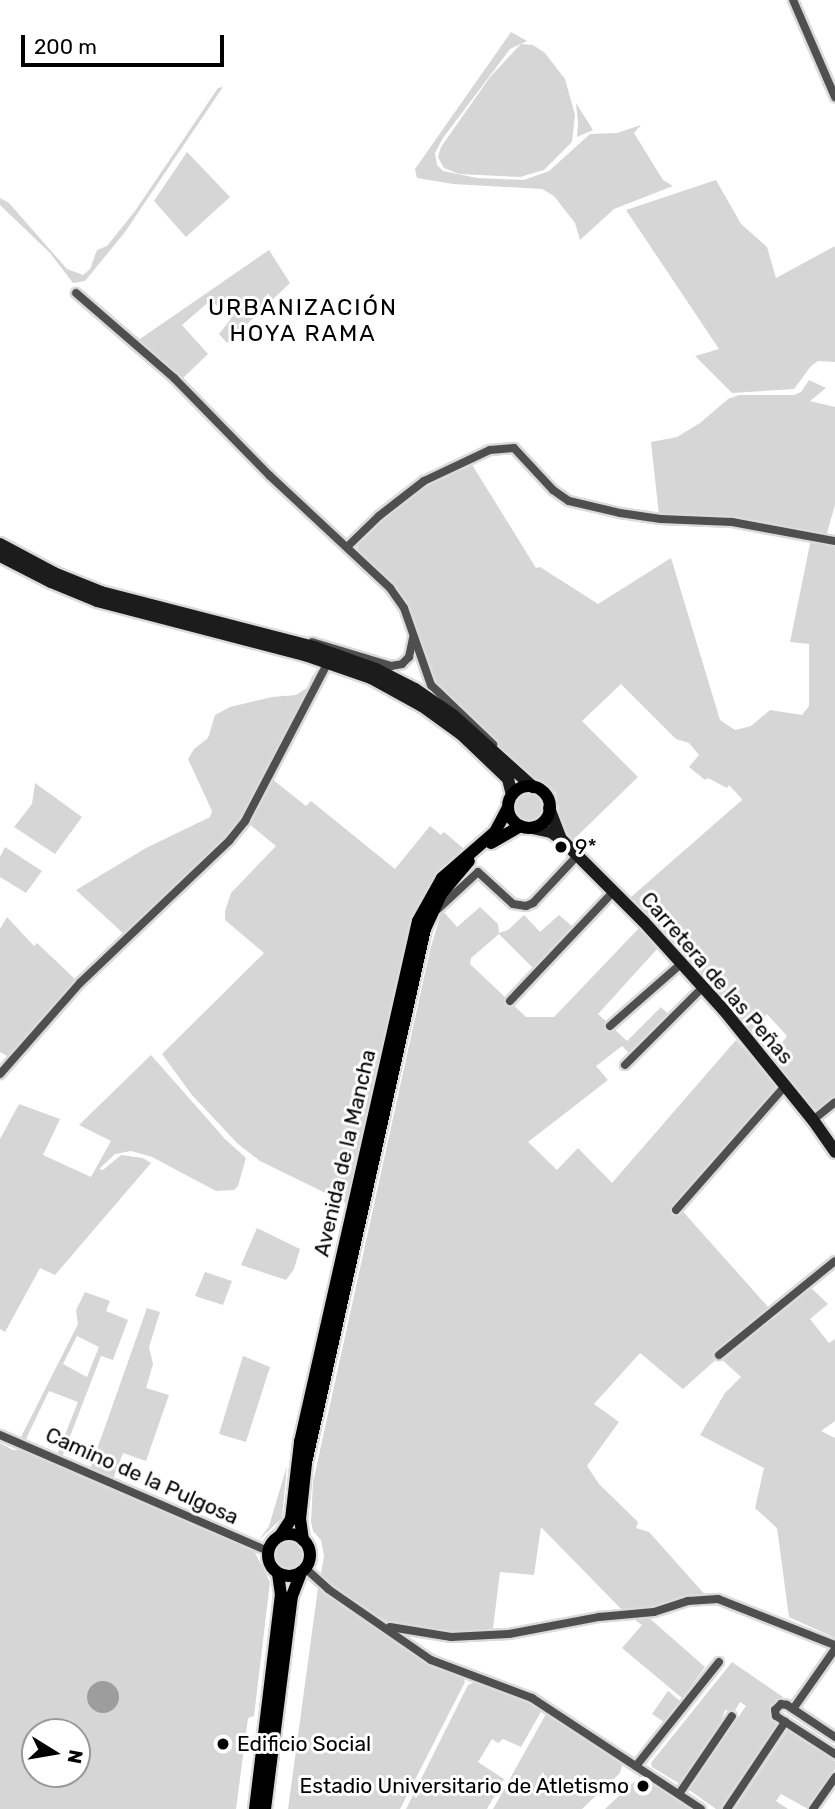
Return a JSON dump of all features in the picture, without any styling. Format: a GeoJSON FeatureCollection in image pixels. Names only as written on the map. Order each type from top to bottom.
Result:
{"type":"FeatureCollection","features":[{"type":"Feature","properties":{"kind":"main road"},"geometry":{"type":"LineString","coordinates":[[0,544],[54,573],[101,592],[279,638],[357,662],[405,684],[453,715],[543,793],[561,839]]}},
{"type":"Feature","properties":{"kind":"main road"},"geometry":{"type":"LineString","coordinates":[[0,556],[51,582],[97,601],[305,655],[371,678],[422,705],[462,735],[509,779],[512,795],[508,808],[513,830]]}},
{"type":"Feature","properties":{"kind":"main road"},"geometry":{"type":"LineString","coordinates":[[512,795],[519,789],[533,787]]}},
{"type":"Feature","properties":{"kind":"main road","name":"Avenida de la Mancha"},"geometry":{"type":"LineString","coordinates":[[508,808],[513,830]]}},
{"type":"Feature","properties":{"kind":"main road"},"geometry":{"type":"LineString","coordinates":[[513,830],[543,822],[549,808]]}},
{"type":"Feature","properties":{"kind":"main road"},"geometry":{"type":"LineString","coordinates":[[513,830],[551,832],[561,839]]}},
{"type":"Feature","properties":{"kind":"main road","name":"Avenida de la Mancha"},"geometry":{"type":"LineString","coordinates":[[279,1536],[288,1527],[292,1514],[300,1441],[418,921],[442,878],[513,830]]}},
{"type":"Feature","properties":{"kind":"main road","name":"Avenida de la Mancha"},"geometry":{"type":"LineString","coordinates":[[303,1540],[300,1519],[308,1453],[425,929],[434,906],[449,883],[472,858],[513,830]]}},
{"type":"Feature","properties":{"kind":"main road","name":"Carretera de las Peñas"},"geometry":{"type":"LineString","coordinates":[[561,839],[703,986],[813,1120],[835,1152]]}},
{"type":"Feature","properties":{"kind":"main road"},"geometry":{"type":"LineString","coordinates":[[265,1809],[290,1604],[310,1556],[303,1540],[293,1534],[279,1536],[268,1550],[270,1564],[278,1573],[289,1576],[303,1570]]}},
{"type":"Feature","properties":{"kind":"main road"},"geometry":{"type":"LineString","coordinates":[[255,1809],[281,1595],[278,1573]]}},
{"type":"Feature","properties":{"kind":"street"},"geometry":{"type":"LineString","coordinates":[[793,0],[835,97]]}},
{"type":"Feature","properties":{"kind":"street"},"geometry":{"type":"LineString","coordinates":[[76,293],[174,378],[269,475],[390,587],[411,625],[431,685],[475,725],[507,763]]}},
{"type":"Feature","properties":{"kind":"street"},"geometry":{"type":"LineString","coordinates":[[348,546],[379,516],[424,481],[490,450],[514,448],[553,490],[569,501],[634,515],[732,522],[835,541]]}},
{"type":"Feature","properties":{"kind":"street"},"geometry":{"type":"LineString","coordinates":[[279,638],[332,645],[386,666],[397,666],[411,653],[411,625]]}},
{"type":"Feature","properties":{"kind":"street"},"geometry":{"type":"LineString","coordinates":[[0,1074],[80,983],[229,841],[245,821],[325,668]]}},
{"type":"Feature","properties":{"kind":"street"},"geometry":{"type":"LineString","coordinates":[[438,909],[478,872],[513,904],[526,906],[533,903],[577,856]]}},
{"type":"Feature","properties":{"kind":"street"},"geometry":{"type":"LineString","coordinates":[[510,1001],[614,891]]}},
{"type":"Feature","properties":{"kind":"street"},"geometry":{"type":"LineString","coordinates":[[610,1026],[682,963]]}},
{"type":"Feature","properties":{"kind":"street"},"geometry":{"type":"LineString","coordinates":[[625,1065],[703,986]]}},
{"type":"Feature","properties":{"kind":"street"},"geometry":{"type":"LineString","coordinates":[[676,1210],[785,1086]]}},
{"type":"Feature","properties":{"kind":"street"},"geometry":{"type":"LineString","coordinates":[[813,1120],[835,1102]]}},
{"type":"Feature","properties":{"kind":"street"},"geometry":{"type":"LineString","coordinates":[[719,1354],[835,1261]]}},
{"type":"Feature","properties":{"kind":"street","name":"Camino de la Pulgosa"},"geometry":{"type":"LineString","coordinates":[[0,1435],[20,1441],[268,1550]]}},
{"type":"Feature","properties":{"kind":"street"},"geometry":{"type":"LineString","coordinates":[[303,1570],[385,1625],[431,1660],[532,1698],[701,1809]]}},
{"type":"Feature","properties":{"kind":"street"},"geometry":{"type":"LineString","coordinates":[[385,1625],[451,1637],[509,1634],[599,1617],[654,1612],[688,1601],[718,1599],[835,1647],[793,1709]]}},
{"type":"Feature","properties":{"kind":"street"},"geometry":{"type":"LineString","coordinates":[[636,1766],[719,1662]]}},
{"type":"Feature","properties":{"kind":"street"},"geometry":{"type":"LineString","coordinates":[[835,1737],[784,1704],[775,1710],[776,1716],[835,1754]]}},
{"type":"Feature","properties":{"kind":"street"},"geometry":{"type":"LineString","coordinates":[[679,1794],[733,1716]]}},
{"type":"Feature","properties":{"kind":"street"},"geometry":{"type":"LineString","coordinates":[[727,1809],[785,1721]]}},
{"type":"Feature","properties":{"kind":"street"},"geometry":{"type":"LineString","coordinates":[[813,1809],[835,1777]]}},
{"type":"Feature","properties":{"kind":"shaded area"},"geometry":{"type":"Polygon","coordinates":[[[511,32],[527,41],[510,49],[443,138],[435,153],[437,165],[443,171],[477,178],[524,180],[549,171],[590,134],[617,133],[641,125],[634,133],[663,180],[673,186],[614,209],[580,240],[575,223],[554,196],[542,189],[453,184],[417,178],[415,169],[511,32]]]}},
{"type":"Feature","properties":{"kind":"shaded area"},"geometry":{"type":"Polygon","coordinates":[[[521,44],[533,45],[545,53],[565,79],[575,115],[572,142],[544,170],[520,177],[459,174],[444,168],[438,157],[441,147],[490,77],[521,44]]]}},
{"type":"Feature","properties":{"kind":"shaded area"},"geometry":{"type":"Polygon","coordinates":[[[223,87],[125,232],[85,281],[73,283],[50,253],[0,205],[0,198],[9,203],[67,269],[83,275],[90,269],[97,250],[107,246],[135,211],[218,88],[223,87]]]}},
{"type":"Feature","properties":{"kind":"shaded area"},"geometry":{"type":"Polygon","coordinates":[[[576,103],[593,130],[577,137],[578,123],[576,103]]]}},
{"type":"Feature","properties":{"kind":"shaded area"},"geometry":{"type":"Polygon","coordinates":[[[187,152],[230,197],[186,237],[154,201],[187,152]]]}},
{"type":"Feature","properties":{"kind":"shaded area"},"geometry":{"type":"Polygon","coordinates":[[[716,180],[741,224],[767,247],[776,278],[835,246],[835,362],[818,361],[794,389],[732,393],[695,356],[719,349],[626,210],[716,180]]]}},
{"type":"Feature","properties":{"kind":"shaded area"},"geometry":{"type":"Polygon","coordinates":[[[269,250],[290,283],[227,343],[219,334],[231,319],[211,300],[182,325],[208,354],[182,379],[137,341],[269,250]]]}},
{"type":"Feature","properties":{"kind":"shaded area"},"geometry":{"type":"Polygon","coordinates":[[[809,380],[826,388],[810,401],[835,407],[835,505],[824,536],[659,515],[651,442],[677,437],[700,423],[728,399],[739,395],[794,395],[801,392],[809,380]]]}},
{"type":"Feature","properties":{"kind":"shaded area"},"geometry":{"type":"Polygon","coordinates":[[[471,463],[536,568],[540,567],[598,604],[671,558],[720,720],[735,730],[751,726],[770,710],[802,715],[809,706],[809,644],[790,642],[811,539],[835,544],[835,1099],[825,1107],[812,1111],[770,1059],[787,1036],[767,1014],[750,1032],[631,897],[742,800],[741,798],[729,785],[727,788],[708,778],[705,780],[689,767],[699,755],[689,743],[676,739],[621,684],[582,721],[638,777],[572,841],[557,821],[559,810],[556,793],[551,787],[533,779],[516,765],[483,729],[447,700],[428,676],[433,671],[414,619],[406,605],[358,549],[357,540],[365,531],[432,479],[434,481],[471,463]]]}},
{"type":"Feature","properties":{"kind":"shaded area"},"geometry":{"type":"Polygon","coordinates":[[[313,675],[314,681],[231,837],[125,935],[76,890],[146,848],[210,817],[212,811],[188,759],[194,749],[208,738],[215,715],[230,707],[272,697],[296,695],[307,688],[313,675]]]}},
{"type":"Feature","properties":{"kind":"shaded area"},"geometry":{"type":"Polygon","coordinates":[[[272,779],[306,806],[311,801],[395,869],[430,826],[441,835],[444,832],[463,848],[427,892],[415,920],[350,1205],[260,1161],[238,1144],[192,1095],[162,1054],[264,953],[225,920],[225,911],[231,893],[276,846],[248,823],[272,779]]]}},
{"type":"Feature","properties":{"kind":"shaded area"},"geometry":{"type":"Polygon","coordinates":[[[35,783],[82,817],[55,854],[14,827],[32,804],[35,783]]]}},
{"type":"Feature","properties":{"kind":"shaded area"},"geometry":{"type":"Polygon","coordinates":[[[529,790],[541,795],[546,807],[541,819],[529,824],[517,819],[512,807],[517,795],[529,790]]]}},
{"type":"Feature","properties":{"kind":"shaded area"},"geometry":{"type":"Polygon","coordinates":[[[5,847],[42,871],[26,893],[0,877],[0,857],[5,847]]]}},
{"type":"Feature","properties":{"kind":"shaded area"},"geometry":{"type":"Polygon","coordinates":[[[480,907],[498,924],[499,933],[508,930],[524,915],[540,932],[559,915],[573,927],[535,970],[499,934],[471,958],[470,964],[526,1017],[554,1017],[639,928],[658,948],[598,1014],[627,1041],[661,1007],[669,1015],[630,1054],[622,1046],[596,1066],[608,1080],[528,1142],[557,1170],[578,1148],[612,1183],[736,1040],[779,1090],[678,1206],[769,1308],[717,1354],[808,1285],[828,1304],[810,1319],[829,1343],[835,1339],[835,1421],[821,1431],[835,1438],[835,1638],[789,1617],[777,1528],[755,1508],[764,1468],[700,1435],[725,1393],[741,1377],[719,1357],[683,1389],[640,1353],[594,1404],[619,1422],[587,1466],[599,1484],[638,1522],[636,1528],[649,1532],[708,1598],[655,1611],[624,1612],[541,1527],[534,1575],[500,1572],[493,1628],[488,1634],[453,1635],[391,1624],[320,1579],[324,1556],[321,1540],[313,1531],[311,1522],[313,1482],[430,950],[442,910],[457,927],[480,907]]]}},
{"type":"Feature","properties":{"kind":"shaded area"},"geometry":{"type":"Polygon","coordinates":[[[7,917],[34,946],[37,943],[77,981],[9,1057],[0,1052],[0,929],[7,917]]]}},
{"type":"Feature","properties":{"kind":"shaded area"},"geometry":{"type":"Polygon","coordinates":[[[151,1055],[225,1139],[246,1158],[238,1186],[234,1190],[216,1191],[152,1157],[131,1151],[115,1154],[99,1169],[103,1170],[121,1155],[143,1158],[151,1163],[55,1275],[40,1268],[5,1332],[0,1329],[0,1139],[19,1104],[60,1119],[43,1155],[91,1177],[111,1141],[79,1125],[151,1055]]]}},
{"type":"Feature","properties":{"kind":"shaded area"},"geometry":{"type":"Polygon","coordinates":[[[257,1228],[300,1249],[294,1269],[286,1280],[241,1265],[257,1228]]]}},
{"type":"Feature","properties":{"kind":"shaded area"},"geometry":{"type":"Polygon","coordinates":[[[205,1272],[232,1281],[223,1305],[195,1296],[205,1272]]]}},
{"type":"Feature","properties":{"kind":"shaded area"},"geometry":{"type":"Polygon","coordinates":[[[85,1292],[110,1301],[106,1311],[128,1320],[113,1360],[101,1356],[62,1457],[57,1455],[78,1402],[49,1391],[25,1441],[21,1437],[78,1324],[76,1310],[85,1292]],[[77,1336],[63,1364],[87,1377],[99,1347],[77,1336]]]}},
{"type":"Feature","properties":{"kind":"shaded area"},"geometry":{"type":"Polygon","coordinates":[[[147,1308],[160,1312],[149,1347],[153,1364],[146,1388],[169,1395],[146,1461],[123,1453],[113,1479],[90,1469],[147,1308]]]}},
{"type":"Feature","properties":{"kind":"shaded area"},"geometry":{"type":"Polygon","coordinates":[[[243,1356],[270,1367],[246,1442],[219,1434],[243,1356]]]}},
{"type":"Feature","properties":{"kind":"shaded area"},"geometry":{"type":"Polygon","coordinates":[[[0,1443],[13,1450],[31,1449],[254,1551],[270,1582],[254,1716],[248,1718],[236,1809],[0,1809],[0,1443]]]}},
{"type":"Feature","properties":{"kind":"shaded area"},"geometry":{"type":"Polygon","coordinates":[[[287,1466],[282,1518],[259,1540],[269,1526],[287,1466]]]}},
{"type":"Feature","properties":{"kind":"shaded area"},"geometry":{"type":"Polygon","coordinates":[[[288,1538],[300,1543],[305,1555],[300,1567],[288,1572],[276,1567],[271,1555],[276,1543],[288,1538]]]}},
{"type":"Feature","properties":{"kind":"shaded area"},"geometry":{"type":"Polygon","coordinates":[[[318,1588],[430,1662],[463,1677],[465,1682],[400,1809],[288,1809],[318,1588]]]}},
{"type":"Feature","properties":{"kind":"shaded area"},"geometry":{"type":"Polygon","coordinates":[[[647,1616],[705,1667],[682,1698],[622,1648],[642,1625],[631,1617],[647,1616]]]}},
{"type":"Feature","properties":{"kind":"shaded area"},"geometry":{"type":"Polygon","coordinates":[[[732,1662],[783,1697],[770,1711],[779,1724],[723,1809],[716,1809],[688,1789],[746,1706],[740,1702],[734,1712],[725,1710],[720,1725],[680,1784],[652,1767],[651,1763],[732,1662]]]}},
{"type":"Feature","properties":{"kind":"shaded area"},"geometry":{"type":"Polygon","coordinates":[[[103,1681],[115,1685],[119,1697],[115,1709],[103,1713],[91,1709],[87,1697],[91,1685],[103,1681]]]}},
{"type":"Feature","properties":{"kind":"shaded area"},"geometry":{"type":"Polygon","coordinates":[[[477,1681],[532,1702],[542,1710],[521,1747],[503,1739],[498,1743],[492,1739],[478,1762],[504,1779],[487,1809],[406,1809],[468,1685],[477,1681]]]}},
{"type":"Feature","properties":{"kind":"shaded area"},"geometry":{"type":"Polygon","coordinates":[[[668,1691],[680,1701],[664,1722],[652,1714],[668,1691]]]}},
{"type":"Feature","properties":{"kind":"shaded area"},"geometry":{"type":"Polygon","coordinates":[[[546,1714],[551,1714],[618,1758],[622,1766],[620,1773],[582,1809],[493,1809],[546,1714]]]}},
{"type":"Feature","properties":{"kind":"shaded area"},"geometry":{"type":"Polygon","coordinates":[[[788,1730],[835,1761],[835,1769],[808,1809],[781,1794],[776,1801],[788,1809],[735,1809],[788,1730]]]}},
{"type":"Feature","properties":{"kind":"shaded area","name":"Estadio Universitario de Atletismo"},"geometry":{"type":"Polygon","coordinates":[[[640,1776],[690,1809],[605,1809],[640,1776]]]}},
{"type":"Feature","properties":{"kind":"place","name":"9*"},"geometry":{"type":"Point","coordinates":[561,847]}},
{"type":"Feature","properties":{"kind":"place","name":"Edificio Social"},"geometry":{"type":"Point","coordinates":[223,1744]}},
{"type":"Feature","properties":{"kind":"place","name":"Estadio Universitario de Atletismo"},"geometry":{"type":"Point","coordinates":[643,1786]}},
{"type":"Feature","properties":{"kind":"district","name":"URBANIZACIÓN HOYA RAMA"},"geometry":{"type":"Point","coordinates":[303,320]}}]}
